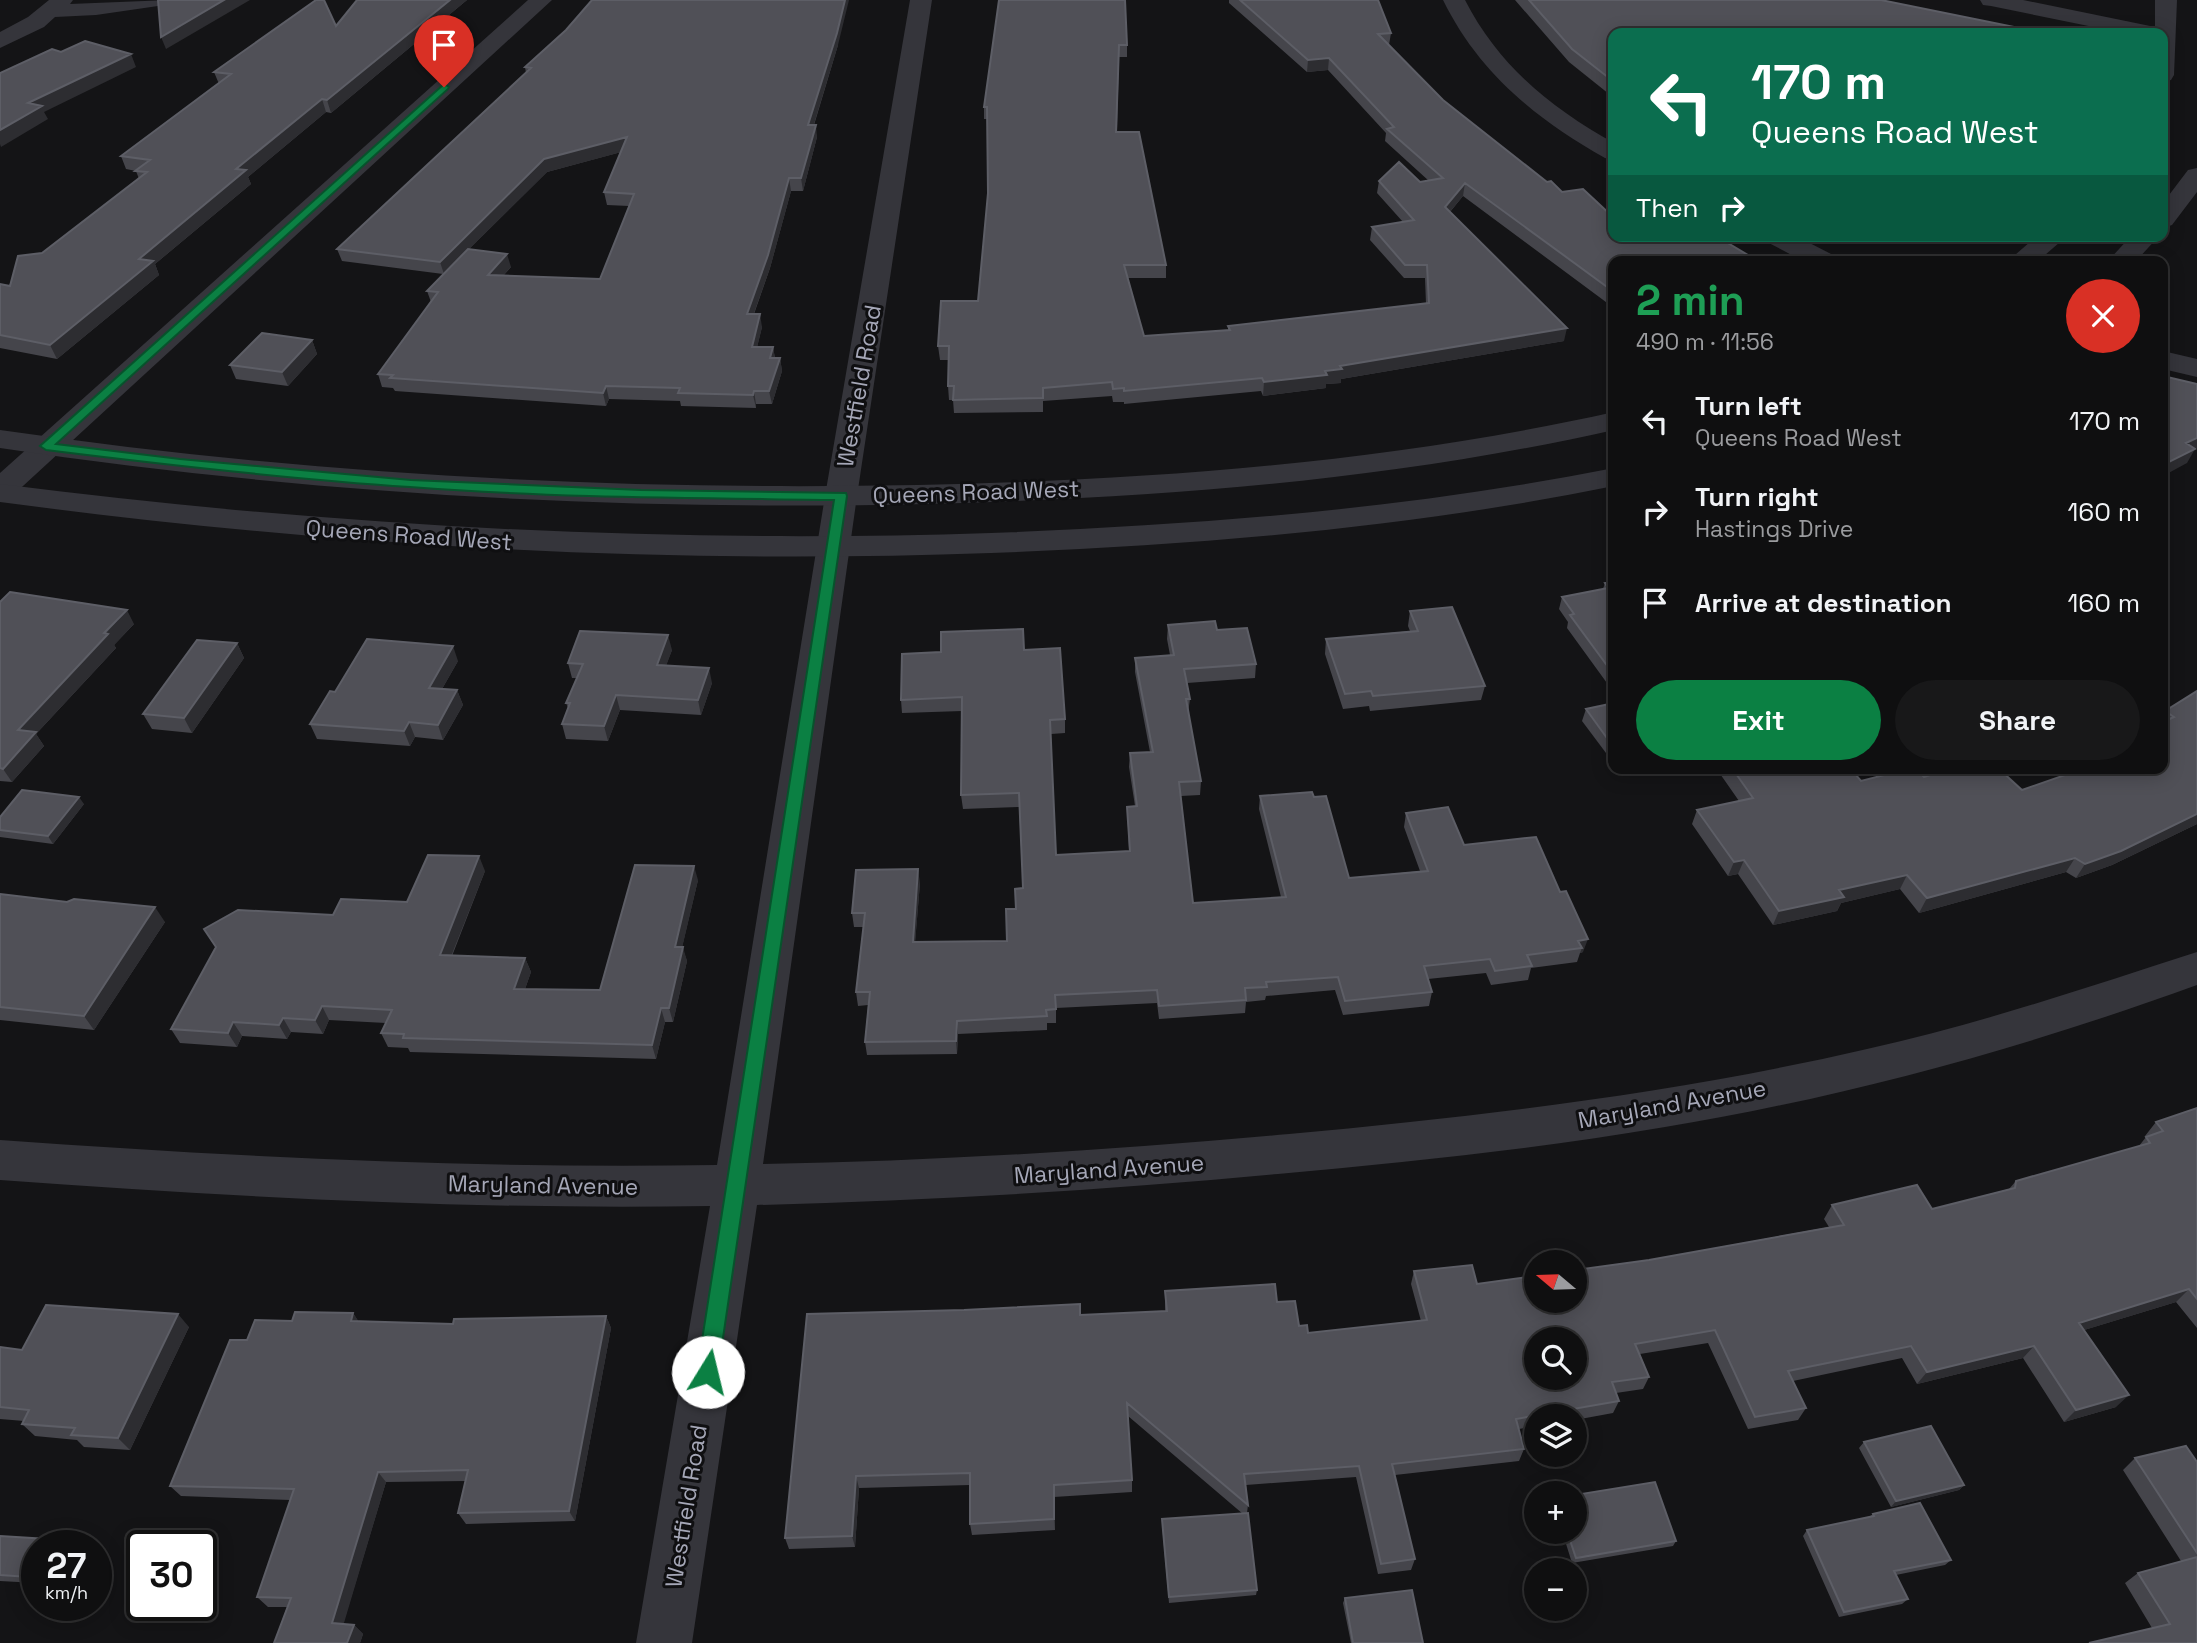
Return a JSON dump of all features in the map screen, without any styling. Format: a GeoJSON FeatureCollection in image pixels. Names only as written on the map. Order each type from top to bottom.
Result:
{"type":"FeatureCollection","features":[{"type":"Feature","properties":{"kind":"street"},"geometry":{"type":"LineString","coordinates":[[0,41],[36,22],[56,5],[96,9],[158,0]]}},
{"type":"Feature","properties":{"kind":"street"},"geometry":{"type":"LineString","coordinates":[[0,492],[46,446],[541,0]]}},
{"type":"Feature","properties":{"kind":"street","name":"Westfield Road"},"geometry":{"type":"LineString","coordinates":[[664,1643],[841,496],[921,0]]}},
{"type":"Feature","properties":{"kind":"street"},"geometry":{"type":"LineString","coordinates":[[1454,0],[1471,35],[1512,81],[1567,125],[1608,149]]}},
{"type":"Feature","properties":{"kind":"street"},"geometry":{"type":"LineString","coordinates":[[1992,0],[2129,28]]}},
{"type":"Feature","properties":{"kind":"street"},"geometry":{"type":"LineString","coordinates":[[2166,0],[2168,28]]}},
{"type":"Feature","properties":{"kind":"street"},"geometry":{"type":"LineString","coordinates":[[2168,213],[2197,175]]}},
{"type":"Feature","properties":{"kind":"street"},"geometry":{"type":"LineString","coordinates":[[1788,242],[1814,256]]}},
{"type":"Feature","properties":{"kind":"street"},"geometry":{"type":"LineString","coordinates":[[2028,256],[2046,242]]}},
{"type":"Feature","properties":{"kind":"street"},"geometry":{"type":"LineString","coordinates":[[2127,256],[2140,242]]}},
{"type":"Feature","properties":{"kind":"street"},"geometry":{"type":"LineString","coordinates":[[2168,361],[2197,368]]}},
{"type":"Feature","properties":{"kind":"street","name":"Queens Road West"},"geometry":{"type":"LineString","coordinates":[[0,439],[180,463],[419,484],[634,494],[841,496],[1014,492],[1265,476],[1445,455],[1528,441],[1608,422]]}},
{"type":"Feature","properties":{"kind":"street","name":"Queens Road West"},"geometry":{"type":"LineString","coordinates":[[0,492],[176,517],[409,537],[628,546],[834,547],[1081,540],[1265,527],[1457,506],[1608,478]]}},
{"type":"Feature","properties":{"kind":"street","name":"Maryland Avenue"},"geometry":{"type":"LineString","coordinates":[[0,1160],[109,1168],[472,1185],[840,1184],[1136,1169],[1489,1133],[1666,1108],[1754,1092],[1977,1040],[2092,1006],[2197,968]]}},
{"type":"Feature","properties":{"kind":"building"},"geometry":{"type":"Polygon","coordinates":[[[158,0],[224,0],[161,37],[158,0]]]}},
{"type":"Feature","properties":{"kind":"building"},"geometry":{"type":"Polygon","coordinates":[[[316,0],[324,0],[336,26],[357,0],[450,0],[327,100],[322,99],[236,169],[246,170],[139,259],[153,261],[50,345],[0,335],[0,284],[10,286],[18,256],[42,253],[147,172],[135,171],[150,160],[121,156],[231,74],[214,72],[316,0]]]}},
{"type":"Feature","properties":{"kind":"building"},"geometry":{"type":"Polygon","coordinates":[[[592,0],[845,0],[808,125],[816,125],[801,178],[789,178],[768,255],[747,314],[760,314],[752,347],[773,347],[770,358],[780,358],[769,391],[754,391],[753,395],[678,393],[680,388],[606,386],[603,393],[390,378],[393,375],[378,374],[438,292],[427,291],[468,249],[507,254],[488,275],[600,279],[634,194],[604,192],[627,137],[544,159],[440,262],[337,249],[531,68],[525,67],[566,30],[592,0]]]}},
{"type":"Feature","properties":{"kind":"building"},"geometry":{"type":"Polygon","coordinates":[[[999,0],[1125,0],[1127,45],[1119,45],[1116,132],[1139,132],[1166,265],[1124,265],[1144,336],[1230,330],[1228,326],[1429,303],[1427,265],[1405,265],[1372,227],[1414,220],[1379,181],[1399,162],[1420,182],[1443,178],[1387,129],[1394,127],[1329,58],[1308,60],[1240,0],[1378,0],[1391,33],[1378,34],[1443,100],[1547,182],[1551,181],[1562,192],[1583,189],[1608,212],[1608,242],[1726,242],[1750,256],[1608,256],[1608,288],[1465,183],[1445,207],[1567,328],[1340,366],[1342,369],[1325,371],[1327,375],[1264,382],[1262,378],[1124,391],[1124,388],[1113,389],[1112,382],[1043,388],[1043,398],[953,400],[954,386],[948,386],[949,346],[938,346],[941,301],[978,301],[988,193],[987,107],[984,107],[999,0]]]}},
{"type":"Feature","properties":{"kind":"building"},"geometry":{"type":"Polygon","coordinates":[[[1529,0],[1881,0],[2019,28],[1608,28],[1608,77],[1572,49],[1529,0]]]}},
{"type":"Feature","properties":{"kind":"building"},"geometry":{"type":"Polygon","coordinates":[[[85,41],[131,54],[28,103],[42,106],[0,130],[0,73],[52,49],[61,52],[85,41]]]}},
{"type":"Feature","properties":{"kind":"building"},"geometry":{"type":"Polygon","coordinates":[[[262,333],[312,340],[282,372],[230,365],[262,333]]]}},
{"type":"Feature","properties":{"kind":"building"},"geometry":{"type":"Polygon","coordinates":[[[2168,377],[2197,384],[2197,438],[2186,443],[2195,449],[2168,462],[2168,377]]]}},
{"type":"Feature","properties":{"kind":"building"},"geometry":{"type":"Polygon","coordinates":[[[1608,588],[1608,667],[1570,615],[1574,614],[1562,597],[1608,588]]]}},
{"type":"Feature","properties":{"kind":"building"},"geometry":{"type":"Polygon","coordinates":[[[10,592],[127,610],[18,730],[36,732],[3,769],[0,768],[0,602],[10,592]]]}},
{"type":"Feature","properties":{"kind":"building"},"geometry":{"type":"Polygon","coordinates":[[[1452,607],[1485,686],[1373,696],[1371,691],[1345,694],[1326,639],[1418,631],[1410,611],[1452,607]]]}},
{"type":"Feature","properties":{"kind":"building"},"geometry":{"type":"Polygon","coordinates":[[[1215,621],[1217,630],[1247,628],[1256,664],[1184,669],[1190,699],[1186,699],[1201,781],[1179,782],[1193,903],[1286,897],[1260,796],[1312,792],[1314,797],[1326,796],[1349,878],[1428,871],[1406,813],[1448,807],[1464,845],[1536,837],[1560,892],[1566,891],[1588,939],[1578,941],[1582,948],[1527,955],[1532,966],[1495,971],[1490,959],[1424,966],[1432,992],[1345,1001],[1338,977],[1266,982],[1267,987],[1245,988],[1246,1000],[1159,1006],[1157,990],[1055,995],[1056,1009],[1046,1010],[1047,1016],[957,1021],[956,1041],[865,1042],[870,992],[856,992],[865,913],[852,913],[856,870],[918,869],[913,942],[1007,941],[1006,909],[1016,909],[1015,889],[1023,888],[1019,793],[961,795],[962,697],[901,700],[902,654],[941,652],[941,632],[1023,629],[1024,650],[1060,648],[1065,719],[1050,720],[1056,855],[1130,851],[1127,807],[1137,806],[1130,753],[1153,752],[1135,658],[1174,655],[1168,625],[1215,621]]]}},
{"type":"Feature","properties":{"kind":"building"},"geometry":{"type":"Polygon","coordinates":[[[580,631],[668,635],[657,665],[709,668],[698,700],[616,695],[604,726],[562,724],[570,703],[566,703],[583,664],[568,663],[580,631]]]}},
{"type":"Feature","properties":{"kind":"building"},"geometry":{"type":"Polygon","coordinates":[[[367,639],[453,646],[429,688],[457,690],[438,725],[409,722],[404,731],[310,724],[330,691],[335,692],[367,639]]]}},
{"type":"Feature","properties":{"kind":"building"},"geometry":{"type":"Polygon","coordinates":[[[197,640],[237,643],[184,718],[143,714],[197,640]]]}},
{"type":"Feature","properties":{"kind":"building"},"geometry":{"type":"Polygon","coordinates":[[[2197,691],[2197,814],[2121,851],[2085,864],[2075,858],[1927,898],[1907,875],[1839,890],[1844,897],[1779,911],[1744,860],[1734,862],[1697,810],[1753,798],[1736,774],[1855,774],[1861,781],[1888,774],[1921,774],[1924,777],[1933,774],[2005,774],[2022,790],[2068,774],[2168,774],[2168,720],[2174,717],[2168,713],[2168,709],[2197,691]]]}},
{"type":"Feature","properties":{"kind":"building"},"geometry":{"type":"Polygon","coordinates":[[[1608,704],[1608,739],[1586,709],[1608,704]]]}},
{"type":"Feature","properties":{"kind":"building"},"geometry":{"type":"Polygon","coordinates":[[[22,790],[79,797],[48,836],[0,830],[0,817],[22,790]]]}},
{"type":"Feature","properties":{"kind":"building"},"geometry":{"type":"Polygon","coordinates":[[[428,855],[479,856],[440,955],[525,958],[514,989],[600,990],[635,865],[694,866],[675,947],[683,947],[669,1008],[661,1008],[652,1045],[403,1038],[404,1034],[381,1033],[392,1010],[322,1006],[315,1020],[283,1018],[279,1025],[233,1022],[228,1033],[171,1029],[216,947],[204,929],[238,910],[333,915],[341,899],[407,902],[428,855]]]}},
{"type":"Feature","properties":{"kind":"building"},"geometry":{"type":"Polygon","coordinates":[[[0,894],[67,902],[74,899],[155,907],[84,1016],[0,1007],[0,894]]]}},
{"type":"Feature","properties":{"kind":"building"},"geometry":{"type":"Polygon","coordinates":[[[2197,1108],[2197,1299],[2189,1289],[2079,1323],[2129,1395],[2076,1410],[2034,1346],[1927,1372],[1911,1346],[1788,1371],[1806,1408],[1755,1417],[1715,1330],[1635,1344],[1649,1377],[1612,1382],[1619,1401],[1587,1407],[1587,1404],[1524,1404],[1524,1418],[1516,1419],[1524,1449],[1392,1464],[1415,1559],[1381,1564],[1359,1466],[1244,1474],[1248,1505],[1127,1403],[1132,1480],[1054,1485],[1054,1519],[970,1524],[970,1473],[856,1476],[852,1536],[785,1538],[807,1314],[1080,1304],[1080,1315],[1167,1311],[1165,1291],[1275,1284],[1277,1302],[1295,1301],[1299,1326],[1307,1325],[1308,1333],[1427,1320],[1414,1271],[1472,1265],[1477,1284],[1524,1278],[1524,1313],[1587,1313],[1587,1268],[1844,1225],[1832,1205],[1917,1185],[1932,1209],[2015,1188],[2016,1181],[2150,1143],[2146,1137],[2163,1131],[2156,1122],[2197,1108]]]}},
{"type":"Feature","properties":{"kind":"building"},"geometry":{"type":"Polygon","coordinates":[[[46,1305],[178,1314],[118,1438],[71,1435],[75,1428],[22,1424],[29,1410],[0,1407],[0,1347],[22,1350],[46,1305]]]}},
{"type":"Feature","properties":{"kind":"building"},"geometry":{"type":"Polygon","coordinates":[[[295,1312],[353,1313],[351,1321],[453,1324],[454,1319],[606,1316],[569,1511],[458,1513],[468,1470],[378,1472],[332,1623],[354,1625],[347,1643],[274,1643],[291,1598],[257,1597],[294,1489],[170,1486],[230,1340],[247,1340],[255,1320],[292,1321],[295,1312]]]}},
{"type":"Feature","properties":{"kind":"building"},"geometry":{"type":"Polygon","coordinates":[[[1931,1426],[1964,1485],[1896,1501],[1864,1442],[1931,1426]]]}},
{"type":"Feature","properties":{"kind":"building"},"geometry":{"type":"Polygon","coordinates":[[[2186,1446],[2197,1462],[2197,1553],[2135,1458],[2186,1446]]]}},
{"type":"Feature","properties":{"kind":"building"},"geometry":{"type":"Polygon","coordinates":[[[1655,1482],[1676,1541],[1576,1558],[1571,1544],[1587,1544],[1587,1493],[1655,1482]]]}},
{"type":"Feature","properties":{"kind":"building"},"geometry":{"type":"Polygon","coordinates":[[[1920,1503],[1951,1560],[1894,1571],[1908,1599],[1844,1612],[1807,1530],[1920,1503]]]}},
{"type":"Feature","properties":{"kind":"building"},"geometry":{"type":"Polygon","coordinates":[[[1248,1513],[1257,1590],[1169,1597],[1162,1519],[1248,1513]]]}},
{"type":"Feature","properties":{"kind":"building"},"geometry":{"type":"Polygon","coordinates":[[[0,1536],[21,1537],[21,1576],[0,1575],[0,1536]]]}},
{"type":"Feature","properties":{"kind":"building"},"geometry":{"type":"Polygon","coordinates":[[[2197,1557],[2197,1643],[2089,1643],[2170,1624],[2138,1573],[2197,1557]]]}},
{"type":"Feature","properties":{"kind":"building"},"geometry":{"type":"Polygon","coordinates":[[[1412,1590],[1423,1643],[1353,1643],[1345,1598],[1412,1590]]]}},
{"type":"Feature","properties":{"kind":"route"},"geometry":{"type":"LineString","coordinates":[[444,87],[46,446],[276,473],[411,484],[641,494],[841,496],[708,1372]]}}]}
